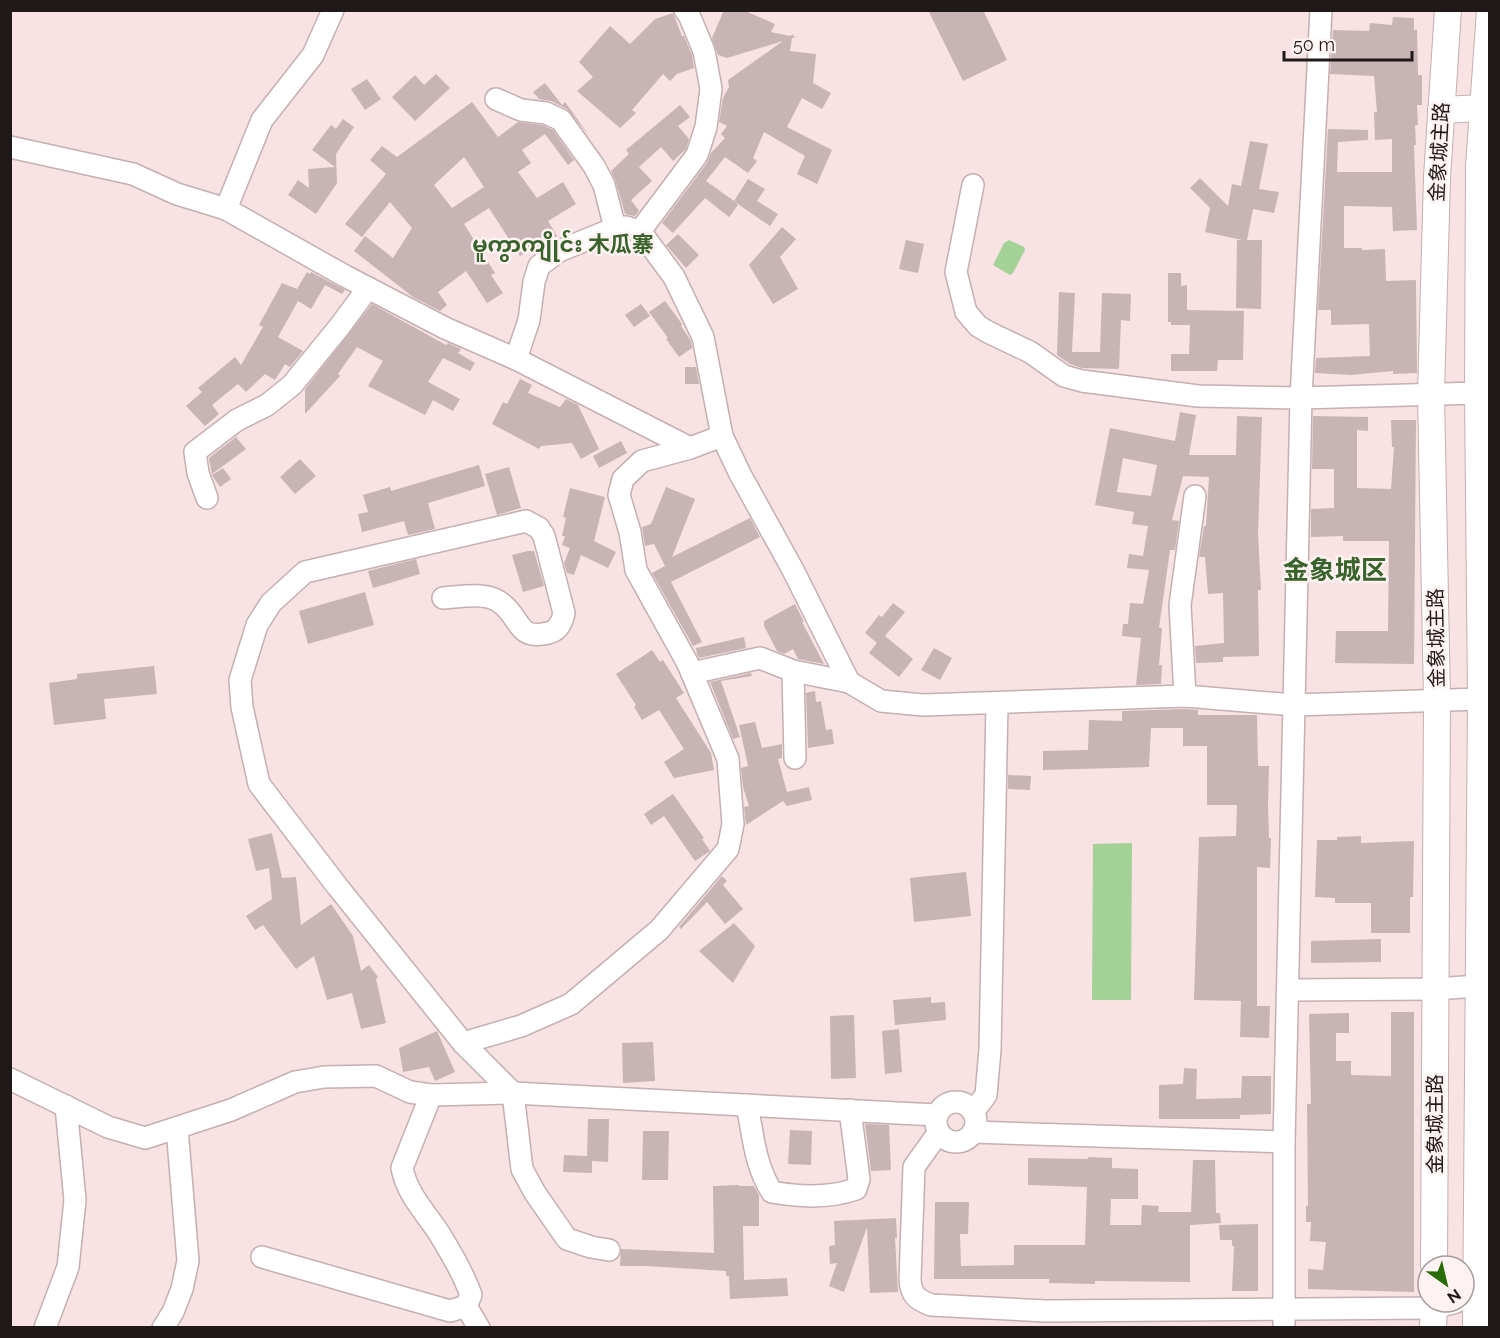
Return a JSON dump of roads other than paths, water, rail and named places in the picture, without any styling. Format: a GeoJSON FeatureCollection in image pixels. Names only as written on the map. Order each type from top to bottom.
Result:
{"type":"FeatureCollection","features":[{"type":"Feature","properties":{"kind":"main road","name":"金象城主路"},"geometry":{"type":"LineString","coordinates":[[1434,1254],[1437,700],[1431,394],[1437,177],[1448,10]]}},
{"type":"Feature","properties":{"kind":"main road","name":"金象城主路"},"geometry":{"type":"LineString","coordinates":[[1455,1254],[1482,1002],[1478,393],[1484,361],[1479,166],[1490,11]]}},
{"type":"Feature","properties":{"kind":"main road"},"geometry":{"type":"LineString","coordinates":[[1441,110],[1483,108]]}},
{"type":"Feature","properties":{"kind":"main road","name":"金象城主路"},"geometry":{"type":"LineString","coordinates":[[1459,1314],[1476,1328]]}},
{"type":"Feature","properties":{"kind":"street"},"geometry":{"type":"LineString","coordinates":[[226,209],[262,120],[313,55],[333,10]]}},
{"type":"Feature","properties":{"kind":"street"},"geometry":{"type":"LineString","coordinates":[[640,231],[697,155],[706,127],[711,89],[704,51],[685,10]]}},
{"type":"Feature","properties":{"kind":"street"},"geometry":{"type":"LineString","coordinates":[[1284,1318],[1284,1142],[1300,398],[1320,11]]}},
{"type":"Feature","properties":{"kind":"street"},"geometry":{"type":"LineString","coordinates":[[496,99],[521,110],[546,113],[561,120],[594,166],[604,185],[615,228]]}},
{"type":"Feature","properties":{"kind":"street"},"geometry":{"type":"LineString","coordinates":[[10,147],[133,174],[177,194],[226,209],[445,328],[516,359],[690,448]]}},
{"type":"Feature","properties":{"kind":"street"},"geometry":{"type":"LineString","coordinates":[[974,185],[956,272],[966,312],[978,326],[988,333],[1030,352],[1064,376],[1082,381],[1198,396],[1300,398],[1478,393]]}},
{"type":"Feature","properties":{"kind":"street"},"geometry":{"type":"LineString","coordinates":[[516,359],[529,320],[534,282],[539,266],[560,251],[615,228],[626,227],[640,231],[674,277],[703,338],[722,435],[740,474],[793,570],[849,682]]}},
{"type":"Feature","properties":{"kind":"street"},"geometry":{"type":"LineString","coordinates":[[207,498],[198,473],[195,452],[237,420],[267,405],[292,385],[368,288]]}},
{"type":"Feature","properties":{"kind":"street"},"geometry":{"type":"LineString","coordinates":[[463,1043],[521,1026],[571,1004],[659,930],[728,849],[733,824],[728,759],[692,673],[636,570],[630,532],[619,495],[623,479],[642,460],[690,448],[722,435]]}},
{"type":"Feature","properties":{"kind":"street"},"geometry":{"type":"LineString","coordinates":[[1185,696],[1180,605],[1195,496]]}},
{"type":"Feature","properties":{"kind":"street"},"geometry":{"type":"LineString","coordinates":[[443,598],[485,596],[498,601],[512,613],[524,632],[532,636],[551,632],[561,624],[564,613],[544,536],[539,528],[526,521],[305,572],[271,603],[257,625],[240,680],[242,706],[259,784],[337,886],[463,1043],[513,1094],[522,1169],[567,1239],[609,1250]]}},
{"type":"Feature","properties":{"kind":"street"},"geometry":{"type":"LineString","coordinates":[[692,673],[760,658],[793,671],[849,682],[881,701],[923,705],[1185,696],[1294,705],[1481,699]]}},
{"type":"Feature","properties":{"kind":"street"},"geometry":{"type":"LineString","coordinates":[[793,671],[795,758]]}},
{"type":"Feature","properties":{"kind":"street"},"geometry":{"type":"LineString","coordinates":[[938,1123],[949,1141],[962,1141],[986,1095],[990,1050],[997,704]]}},
{"type":"Feature","properties":{"kind":"street"},"geometry":{"type":"LineString","coordinates":[[1289,990],[1435,989],[1482,1002]]}},
{"type":"Feature","properties":{"kind":"street"},"geometry":{"type":"LineString","coordinates":[[10,1079],[108,1127],[145,1138],[231,1110],[295,1082],[324,1077],[376,1076],[410,1092],[431,1095],[513,1094],[747,1104],[850,1110],[938,1123]]}},
{"type":"Feature","properties":{"kind":"street"},"geometry":{"type":"LineString","coordinates":[[261,1257],[450,1311],[466,1306],[471,1295],[465,1278],[411,1193],[402,1168],[431,1095]]}},
{"type":"Feature","properties":{"kind":"street"},"geometry":{"type":"LineString","coordinates":[[973,1122],[962,1104],[956,1103],[943,1107],[938,1123],[914,1167],[909,1279],[911,1292],[917,1300],[930,1305],[1035,1311],[1117,1319],[1284,1318],[1416,1308]]}},
{"type":"Feature","properties":{"kind":"street"},"geometry":{"type":"LineString","coordinates":[[747,1104],[759,1167],[764,1179],[772,1192],[787,1195],[839,1195],[856,1189],[859,1179],[850,1110]]}},
{"type":"Feature","properties":{"kind":"street"},"geometry":{"type":"LineString","coordinates":[[45,1328],[68,1267],[75,1200],[66,1106]]}},
{"type":"Feature","properties":{"kind":"street"},"geometry":{"type":"LineString","coordinates":[[973,1122],[1284,1142]]}},
{"type":"Feature","properties":{"kind":"street"},"geometry":{"type":"LineString","coordinates":[[163,1328],[173,1312],[182,1289],[188,1261],[177,1128]]}},
{"type":"Feature","properties":{"kind":"street"},"geometry":{"type":"LineString","coordinates":[[466,1306],[479,1328]]}},
{"type":"Feature","properties":{"kind":"district","name":"မူကွာကျိုင်း 木瓜寨"},"geometry":{"type":"Point","coordinates":[563,244]}},
{"type":"Feature","properties":{"kind":"district","name":"金象城区"},"geometry":{"type":"Point","coordinates":[1335,570]}}]}
